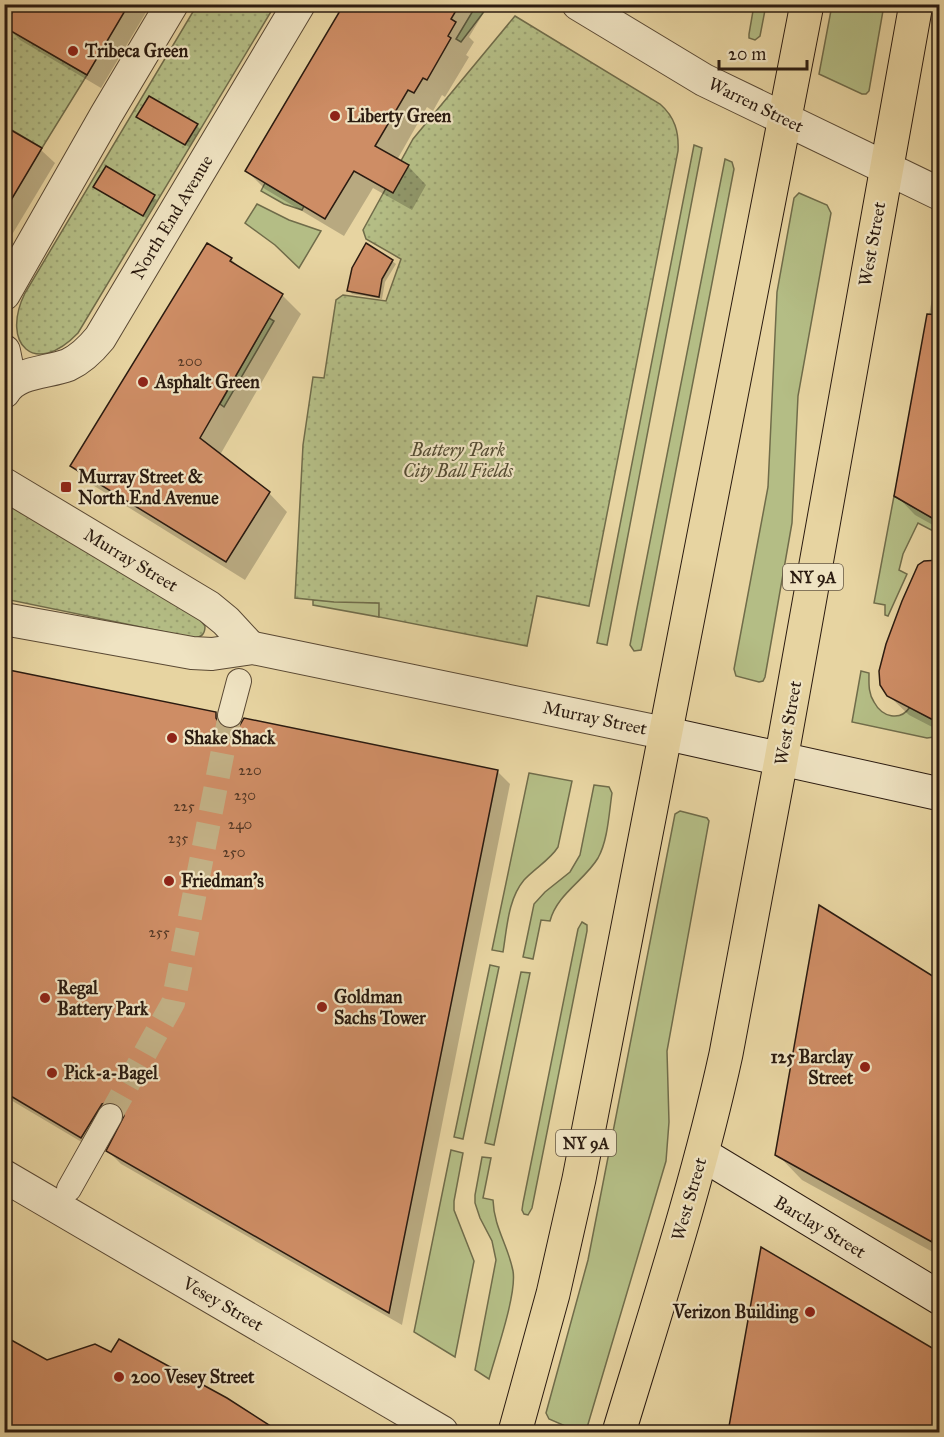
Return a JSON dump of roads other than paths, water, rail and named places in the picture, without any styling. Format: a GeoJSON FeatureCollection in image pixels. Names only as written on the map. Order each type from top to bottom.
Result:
{"type":"FeatureCollection","features":[{"type":"Feature","properties":{"kind":"highway","name":"NY 9A"},"geometry":{"type":"LineString","coordinates":[[515,1432],[553,1294],[570,1221],[807,4]]}},
{"type":"Feature","properties":{"kind":"highway","name":"West Street"},"geometry":{"type":"LineString","coordinates":[[619,1432],[702,1154],[726,1054],[916,4]]}},
{"type":"Feature","properties":{"kind":"main road","name":"Murray Street"},"geometry":{"type":"LineString","coordinates":[[664,733],[939,794]]}},
{"type":"Feature","properties":{"kind":"main road","name":"Barclay Street"},"geometry":{"type":"LineString","coordinates":[[702,1154],[939,1298]]}},
{"type":"Feature","properties":{"kind":"street"},"geometry":{"type":"LineString","coordinates":[[4,294],[172,4]]}},
{"type":"Feature","properties":{"kind":"street","name":"North End Avenue"},"geometry":{"type":"LineString","coordinates":[[6,389],[36,373],[81,358],[100,338],[299,4]]}},
{"type":"Feature","properties":{"kind":"street","name":"Warren Street"},"geometry":{"type":"LineString","coordinates":[[578,4],[704,80],[939,194]]}},
{"type":"Feature","properties":{"kind":"street","name":"North End Avenue"},"geometry":{"type":"LineString","coordinates":[[4,351],[8,372],[6,389]]}},
{"type":"Feature","properties":{"kind":"street","name":"Murray Street"},"geometry":{"type":"LineString","coordinates":[[4,484],[209,607],[226,621],[250,647]]}},
{"type":"Feature","properties":{"kind":"street","name":"Murray Street"},"geometry":{"type":"LineString","coordinates":[[4,619],[192,653],[212,654],[250,647],[664,733]]}},
{"type":"Feature","properties":{"kind":"street"},"geometry":{"type":"LineString","coordinates":[[230,715],[239,681]]}},
{"type":"Feature","properties":{"kind":"street"},"geometry":{"type":"LineString","coordinates":[[69,1189],[110,1116]]}},
{"type":"Feature","properties":{"kind":"street","name":"Vesey Street"},"geometry":{"type":"LineString","coordinates":[[4,1176],[442,1432]]}},
{"type":"Feature","properties":{"kind":"tunnel"},"geometry":{"type":"LineString","coordinates":[[110,1116],[173,1003],[230,715]]}},
{"type":"Feature","properties":{"kind":"place","name":"Tribeca Green"},"geometry":{"type":"Point","coordinates":[73,51]}},
{"type":"Feature","properties":{"kind":"place","name":"Liberty Green"},"geometry":{"type":"Point","coordinates":[335,116]}},
{"type":"Feature","properties":{"kind":"place","name":"Asphalt Green"},"geometry":{"type":"Point","coordinates":[143,382]}},
{"type":"Feature","properties":{"kind":"place","name":"Murray Street & North End Avenue"},"geometry":{"type":"Point","coordinates":[66,487]}},
{"type":"Feature","properties":{"kind":"place","name":"Shake Shack"},"geometry":{"type":"Point","coordinates":[172,738]}},
{"type":"Feature","properties":{"kind":"place","name":"Friedman's"},"geometry":{"type":"Point","coordinates":[169,881]}},
{"type":"Feature","properties":{"kind":"place","name":"Regal Battery Park"},"geometry":{"type":"Point","coordinates":[45,998]}},
{"type":"Feature","properties":{"kind":"place","name":"Goldman Sachs Tower"},"geometry":{"type":"Point","coordinates":[322,1007]}},
{"type":"Feature","properties":{"kind":"place","name":"125 Barclay Street"},"geometry":{"type":"Point","coordinates":[865,1067]}},
{"type":"Feature","properties":{"kind":"place","name":"Pick-a-Bagel"},"geometry":{"type":"Point","coordinates":[52,1073]}},
{"type":"Feature","properties":{"kind":"place","name":"Verizon Building"},"geometry":{"type":"Point","coordinates":[810,1312]}},
{"type":"Feature","properties":{"kind":"place","name":"200 Vesey Street"},"geometry":{"type":"Point","coordinates":[119,1377]}},
{"type":"Feature","properties":{"kind":"park label","name":"Battery Park City Ball Fields"},"geometry":{"type":"Point","coordinates":[458,460]}}]}
